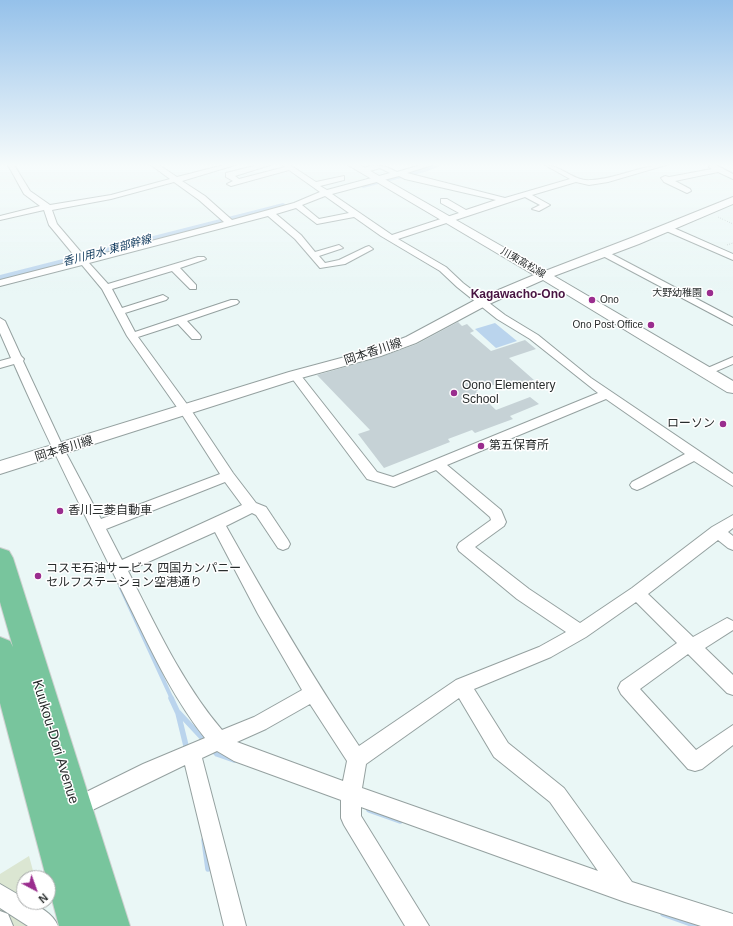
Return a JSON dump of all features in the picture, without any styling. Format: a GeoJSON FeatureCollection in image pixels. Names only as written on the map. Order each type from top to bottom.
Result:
{"type":"FeatureCollection","features":[{"type":"Feature","properties":{"kind":"highway","name":"Kuukou-Dori Avenue"},"geometry":{"type":"LineString","coordinates":[[0,558],[112,926]]}},
{"type":"Feature","properties":{"kind":"highway"},"geometry":{"type":"LineString","coordinates":[[0,650],[78,926]]}},
{"type":"Feature","properties":{"kind":"main road","name":"川東高松線"},"geometry":{"type":"LineString","coordinates":[[428,208],[546,276],[733,388]]}},
{"type":"Feature","properties":{"kind":"main road","name":"岡本香川線"},"geometry":{"type":"LineString","coordinates":[[0,468],[59,451],[295,375],[376,353],[410,340],[482,302],[532,280],[546,276],[715,208]]}},
{"type":"Feature","properties":{"kind":"street"},"geometry":{"type":"LineString","coordinates":[[0,218],[42,208]]}},
{"type":"Feature","properties":{"kind":"street"},"geometry":{"type":"LineString","coordinates":[[47,208],[53,225],[106,288],[132,336],[185,410],[190,421],[228,476],[251,506],[261,511],[282,544]]}},
{"type":"Feature","properties":{"kind":"street"},"geometry":{"type":"LineString","coordinates":[[213,208],[229,222]]}},
{"type":"Feature","properties":{"kind":"street"},"geometry":{"type":"LineString","coordinates":[[0,283],[283,208]]}},
{"type":"Feature","properties":{"kind":"street"},"geometry":{"type":"LineString","coordinates":[[302,208],[317,222],[356,214]]}},
{"type":"Feature","properties":{"kind":"street"},"geometry":{"type":"LineString","coordinates":[[348,208],[391,238],[443,269],[482,302],[534,337],[587,380],[733,481]]}},
{"type":"Feature","properties":{"kind":"street"},"geometry":{"type":"LineString","coordinates":[[457,208],[467,214]]}},
{"type":"Feature","properties":{"kind":"street"},"geometry":{"type":"LineString","coordinates":[[391,238],[483,208]]}},
{"type":"Feature","properties":{"kind":"street"},"geometry":{"type":"LineString","coordinates":[[270,212],[298,237],[323,266],[342,262],[369,249]]}},
{"type":"Feature","properties":{"kind":"street"},"geometry":{"type":"LineString","coordinates":[[667,228],[733,257]]}},
{"type":"Feature","properties":{"kind":"street"},"geometry":{"type":"LineString","coordinates":[[312,254],[339,248]]}},
{"type":"Feature","properties":{"kind":"street"},"geometry":{"type":"LineString","coordinates":[[604,253],[733,322]]}},
{"type":"Feature","properties":{"kind":"street"},"geometry":{"type":"LineString","coordinates":[[106,288],[201,259]]}},
{"type":"Feature","properties":{"kind":"street"},"geometry":{"type":"LineString","coordinates":[[174,267],[193,287]]}},
{"type":"Feature","properties":{"kind":"street"},"geometry":{"type":"LineString","coordinates":[[119,312],[163,298]]}},
{"type":"Feature","properties":{"kind":"street"},"geometry":{"type":"LineString","coordinates":[[132,336],[234,302]]}},
{"type":"Feature","properties":{"kind":"street"},"geometry":{"type":"LineString","coordinates":[[180,320],[196,337]]}},
{"type":"Feature","properties":{"kind":"street"},"geometry":{"type":"LineString","coordinates":[[3,331],[10,362],[59,451],[174,675],[201,719],[218,740],[234,752],[625,891],[710,923],[733,925]]}},
{"type":"Feature","properties":{"kind":"street"},"geometry":{"type":"LineString","coordinates":[[707,372],[733,360]]}},
{"type":"Feature","properties":{"kind":"street"},"geometry":{"type":"LineString","coordinates":[[295,375],[372,476],[394,482],[607,394]]}},
{"type":"Feature","properties":{"kind":"street"},"geometry":{"type":"LineString","coordinates":[[637,485],[696,454]]}},
{"type":"Feature","properties":{"kind":"street"},"geometry":{"type":"LineString","coordinates":[[437,464],[496,514],[499,522],[464,546],[523,594],[580,632]]}},
{"type":"Feature","properties":{"kind":"street"},"geometry":{"type":"LineString","coordinates":[[98,526],[228,476]]}},
{"type":"Feature","properties":{"kind":"street"},"geometry":{"type":"LineString","coordinates":[[120,568],[218,524],[251,506]]}},
{"type":"Feature","properties":{"kind":"street"},"geometry":{"type":"LineString","coordinates":[[357,759],[462,686],[546,652],[580,632],[637,593],[733,520]]}},
{"type":"Feature","properties":{"kind":"street"},"geometry":{"type":"LineString","coordinates":[[218,524],[264,609],[313,693],[357,759],[351,793],[351,818],[418,926]]}},
{"type":"Feature","properties":{"kind":"street"},"geometry":{"type":"LineString","coordinates":[[717,531],[733,544]]}},
{"type":"Feature","properties":{"kind":"street"},"geometry":{"type":"LineString","coordinates":[[637,593],[733,687]]}},
{"type":"Feature","properties":{"kind":"street"},"geometry":{"type":"LineString","coordinates":[[727,625],[691,646],[627,688],[695,762],[733,734]]}},
{"type":"Feature","properties":{"kind":"street"},"geometry":{"type":"LineString","coordinates":[[462,686],[501,750],[557,795],[625,891]]}},
{"type":"Feature","properties":{"kind":"street"},"geometry":{"type":"LineString","coordinates":[[75,808],[112,789],[260,722],[313,693]]}},
{"type":"Feature","properties":{"kind":"street"},"geometry":{"type":"LineString","coordinates":[[192,753],[235,926]]}},
{"type":"Feature","properties":{"kind":"street"},"geometry":{"type":"LineString","coordinates":[[0,896],[47,926]]}},
{"type":"Feature","properties":{"kind":"street"},"geometry":{"type":"LineString","coordinates":[[0,922],[2,926]]}},
{"type":"Feature","properties":{"kind":"path"},"geometry":{"type":"LineString","coordinates":[[707,212],[733,224]]}},
{"type":"Feature","properties":{"kind":"green space"},"geometry":{"type":"Polygon","coordinates":[[[29,856],[33,870],[16,870],[16,910],[43,910],[47,926],[0,926],[0,874],[29,856]]]}},
{"type":"Feature","properties":{"kind":"water"},"geometry":{"type":"Polygon","coordinates":[[[495,323],[517,341],[496,348],[475,329],[495,323]]]}},
{"type":"Feature","properties":{"kind":"building","name":"Oono Elementery School"},"geometry":{"type":"Polygon","coordinates":[[[458,322],[462,326],[467,324],[474,331],[470,333],[491,351],[525,340],[536,349],[509,358],[534,380],[512,388],[505,381],[476,391],[496,410],[530,397],[539,404],[510,416],[513,419],[475,433],[472,430],[448,439],[450,442],[384,468],[358,434],[370,430],[317,375],[381,357],[417,344],[458,322]]]}},
{"type":"Feature","properties":{"kind":"waterway","name":"香川用水 東部幹線"},"geometry":{"type":"LineString","coordinates":[[0,278],[271,208]]}},
{"type":"Feature","properties":{"kind":"waterway"},"geometry":{"type":"LineString","coordinates":[[120,586],[172,699]]}},
{"type":"Feature","properties":{"kind":"waterway"},"geometry":{"type":"LineString","coordinates":[[171,698],[178,713],[187,750]]}},
{"type":"Feature","properties":{"kind":"waterway"},"geometry":{"type":"LineString","coordinates":[[179,713],[206,742]]}},
{"type":"Feature","properties":{"kind":"waterway"},"geometry":{"type":"LineString","coordinates":[[213,750],[217,754],[234,760]]}},
{"type":"Feature","properties":{"kind":"waterway"},"geometry":{"type":"LineString","coordinates":[[369,810],[400,821]]}},
{"type":"Feature","properties":{"kind":"waterway"},"geometry":{"type":"LineString","coordinates":[[204,840],[208,869]]}},
{"type":"Feature","properties":{"kind":"waterway"},"geometry":{"type":"LineString","coordinates":[[663,914],[697,926]]}},
{"type":"Feature","properties":{"kind":"place","name":"大野幼稚園"},"geometry":{"type":"Point","coordinates":[710,293]}},
{"type":"Feature","properties":{"kind":"place","name":"Ono"},"geometry":{"type":"Point","coordinates":[592,300]}},
{"type":"Feature","properties":{"kind":"place","name":"Ono Post Office"},"geometry":{"type":"Point","coordinates":[651,325]}},
{"type":"Feature","properties":{"kind":"place","name":"Oono Elementery School"},"geometry":{"type":"Point","coordinates":[454,393]}},
{"type":"Feature","properties":{"kind":"place","name":"ローソン"},"geometry":{"type":"Point","coordinates":[723,424]}},
{"type":"Feature","properties":{"kind":"place","name":"第五保育所"},"geometry":{"type":"Point","coordinates":[481,446]}},
{"type":"Feature","properties":{"kind":"place","name":"香川三菱自動車"},"geometry":{"type":"Point","coordinates":[60,511]}},
{"type":"Feature","properties":{"kind":"place","name":"コスモ石油サービス 四国カンパニー セルフステーション空港通り"},"geometry":{"type":"Point","coordinates":[38,576]}},
{"type":"Feature","properties":{"kind":"district","name":"Kagawacho-Ono"},"geometry":{"type":"Point","coordinates":[518,295]}}]}
